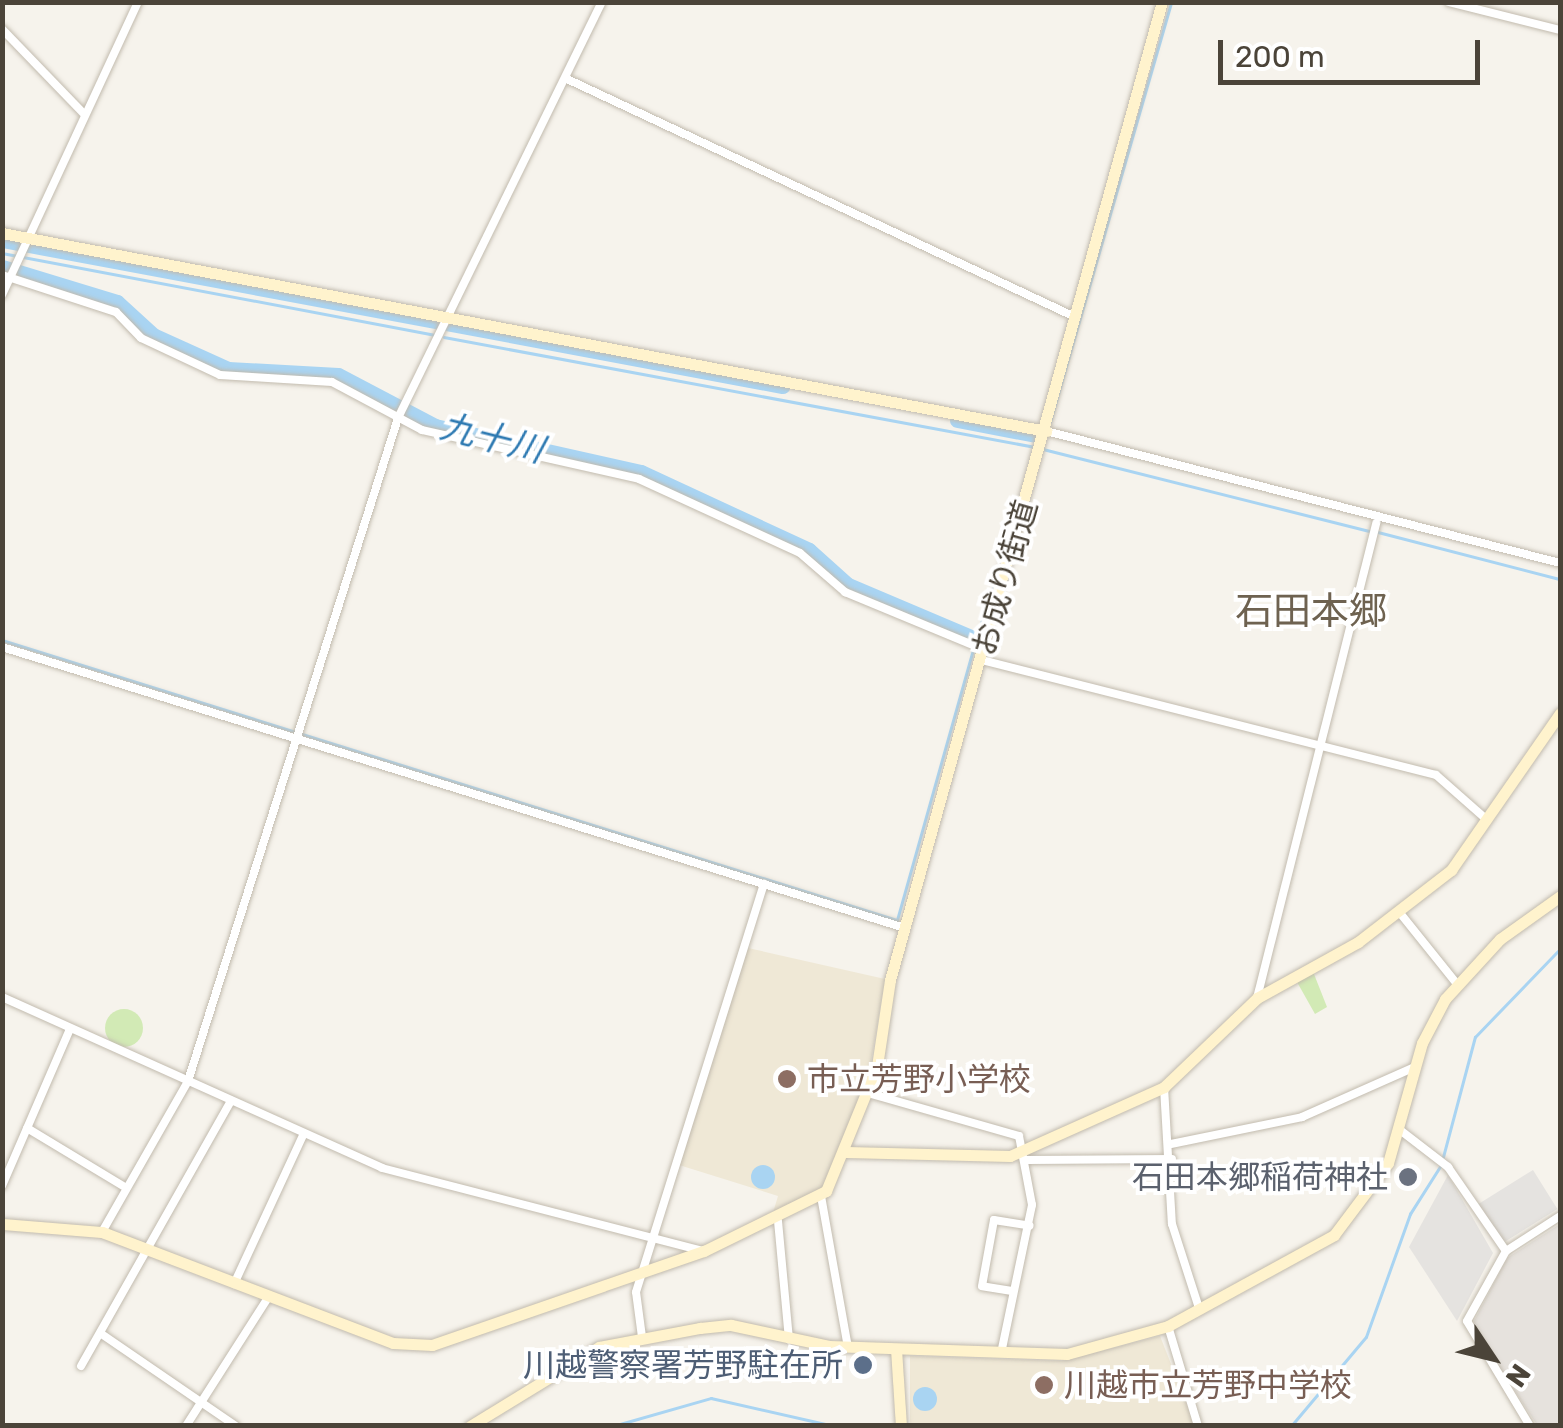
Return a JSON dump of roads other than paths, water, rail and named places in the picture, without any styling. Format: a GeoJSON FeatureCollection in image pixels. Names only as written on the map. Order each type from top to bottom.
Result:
{"type":"FeatureCollection","features":[{"type":"Feature","properties":{"kind":"street"},"geometry":{"type":"LineString","coordinates":[[2,295],[7,276],[138,2]]}},
{"type":"Feature","properties":{"kind":"street"},"geometry":{"type":"LineString","coordinates":[[102,1232],[122,1186],[188,1081],[398,418],[453,316],[602,2]]}},
{"type":"Feature","properties":{"kind":"street","name":"お成り街道"},"geometry":{"type":"LineString","coordinates":[[821,1196],[846,1152],[868,1093],[905,928],[1162,2]]}},
{"type":"Feature","properties":{"kind":"street"},"geometry":{"type":"LineString","coordinates":[[1449,2],[1560,30]]}},
{"type":"Feature","properties":{"kind":"street"},"geometry":{"type":"LineString","coordinates":[[2,29],[84,114]]}},
{"type":"Feature","properties":{"kind":"street"},"geometry":{"type":"LineString","coordinates":[[567,78],[1075,316]]}},
{"type":"Feature","properties":{"kind":"street"},"geometry":{"type":"LineString","coordinates":[[2,233],[1046,431],[1376,522],[1560,564]]}},
{"type":"Feature","properties":{"kind":"street"},"geometry":{"type":"LineString","coordinates":[[7,276],[116,312],[141,338],[220,375],[332,382],[398,418],[638,479],[800,554],[845,592],[983,655],[1452,781],[1490,824]]}},
{"type":"Feature","properties":{"kind":"street"},"geometry":{"type":"LineString","coordinates":[[1258,998],[1376,522]]}},
{"type":"Feature","properties":{"kind":"street"},"geometry":{"type":"LineString","coordinates":[[2,647],[905,928]]}},
{"type":"Feature","properties":{"kind":"street"},"geometry":{"type":"LineString","coordinates":[[1024,1156],[1164,1087],[1258,998],[1400,913],[1490,824],[1560,712]]}},
{"type":"Feature","properties":{"kind":"street"},"geometry":{"type":"LineString","coordinates":[[642,1337],[642,1273],[764,884]]}},
{"type":"Feature","properties":{"kind":"street"},"geometry":{"type":"LineString","coordinates":[[470,1426],[554,1366],[642,1337],[731,1325],[848,1347],[1001,1353],[1091,1351],[1168,1326],[1334,1235],[1381,1176],[1400,1130],[1415,1067],[1457,984],[1560,896]]}},
{"type":"Feature","properties":{"kind":"street"},"geometry":{"type":"LineString","coordinates":[[1400,913],[1457,984]]}},
{"type":"Feature","properties":{"kind":"street"},"geometry":{"type":"LineString","coordinates":[[2,998],[393,1172],[654,1234],[704,1252]]}},
{"type":"Feature","properties":{"kind":"street"},"geometry":{"type":"LineString","coordinates":[[2,1186],[70,1029]]}},
{"type":"Feature","properties":{"kind":"street"},"geometry":{"type":"LineString","coordinates":[[1171,1144],[1302,1117],[1415,1067]]}},
{"type":"Feature","properties":{"kind":"street"},"geometry":{"type":"LineString","coordinates":[[1164,1087],[1172,1159],[1172,1224],[1199,1308]]}},
{"type":"Feature","properties":{"kind":"street"},"geometry":{"type":"LineString","coordinates":[[868,1093],[1014,1132],[1024,1156],[1030,1226],[1012,1291],[1001,1353]]}},
{"type":"Feature","properties":{"kind":"street"},"geometry":{"type":"LineString","coordinates":[[81,1366],[104,1335],[231,1101]]}},
{"type":"Feature","properties":{"kind":"street"},"geometry":{"type":"LineString","coordinates":[[27,1128],[122,1186]]}},
{"type":"Feature","properties":{"kind":"street"},"geometry":{"type":"LineString","coordinates":[[1400,1130],[1448,1167],[1506,1251]]}},
{"type":"Feature","properties":{"kind":"street"},"geometry":{"type":"LineString","coordinates":[[234,1284],[304,1133]]}},
{"type":"Feature","properties":{"kind":"street"},"geometry":{"type":"LineString","coordinates":[[846,1152],[1172,1159]]}},
{"type":"Feature","properties":{"kind":"street"},"geometry":{"type":"LineString","coordinates":[[2,1224],[102,1232],[393,1344],[432,1345],[704,1252],[778,1221],[821,1196],[848,1347]]}},
{"type":"Feature","properties":{"kind":"street"},"geometry":{"type":"LineString","coordinates":[[1530,1426],[1467,1321],[1506,1251],[1560,1216]]}},
{"type":"Feature","properties":{"kind":"street"},"geometry":{"type":"LineString","coordinates":[[1012,1291],[982,1286],[994,1220],[1030,1226]]}},
{"type":"Feature","properties":{"kind":"street"},"geometry":{"type":"LineString","coordinates":[[778,1221],[789,1338]]}},
{"type":"Feature","properties":{"kind":"street"},"geometry":{"type":"LineString","coordinates":[[186,1426],[268,1298]]}},
{"type":"Feature","properties":{"kind":"street"},"geometry":{"type":"LineString","coordinates":[[1168,1326],[1198,1426]]}},
{"type":"Feature","properties":{"kind":"street"},"geometry":{"type":"LineString","coordinates":[[104,1335],[236,1426]]}},
{"type":"Feature","properties":{"kind":"street"},"geometry":{"type":"LineString","coordinates":[[896,1349],[901,1426]]}},
{"type":"Feature","properties":{"kind":"water"},"geometry":{"type":"Polygon","coordinates":[[[763,1165],[775,1177],[763,1189],[751,1177],[763,1165]]]}},
{"type":"Feature","properties":{"kind":"water"},"geometry":{"type":"Polygon","coordinates":[[[925,1387],[937,1399],[925,1411],[913,1399],[925,1387]]]}},
{"type":"Feature","properties":{"kind":"waterway"},"geometry":{"type":"LineString","coordinates":[[1050,422],[1171,2]]}},
{"type":"Feature","properties":{"kind":"waterway"},"geometry":{"type":"LineString","coordinates":[[2,240],[782,386]]}},
{"type":"Feature","properties":{"kind":"waterway"},"geometry":{"type":"LineString","coordinates":[[2,253],[436,335]]}},
{"type":"Feature","properties":{"kind":"waterway","name":"九十川"},"geometry":{"type":"LineString","coordinates":[[2,267],[117,302],[153,335],[228,369],[338,375],[435,426],[641,472],[809,550],[848,585],[976,639]]}},
{"type":"Feature","properties":{"kind":"waterway"},"geometry":{"type":"LineString","coordinates":[[444,337],[1035,447]]}},
{"type":"Feature","properties":{"kind":"waterway"},"geometry":{"type":"LineString","coordinates":[[957,420],[1036,435]]}},
{"type":"Feature","properties":{"kind":"waterway"},"geometry":{"type":"LineString","coordinates":[[1043,449],[1370,531]]}},
{"type":"Feature","properties":{"kind":"waterway"},"geometry":{"type":"LineString","coordinates":[[1378,532],[1560,579]]}},
{"type":"Feature","properties":{"kind":"waterway"},"geometry":{"type":"LineString","coordinates":[[975,641],[998,573]]}},
{"type":"Feature","properties":{"kind":"waterway"},"geometry":{"type":"LineString","coordinates":[[2,640],[897,920],[973,649]]}},
{"type":"Feature","properties":{"kind":"waterway"},"geometry":{"type":"LineString","coordinates":[[1443,1157],[1475,1037],[1560,949]]}},
{"type":"Feature","properties":{"kind":"waterway"},"geometry":{"type":"LineString","coordinates":[[1291,1426],[1366,1337],[1410,1214],[1441,1165]]}},
{"type":"Feature","properties":{"kind":"waterway"},"geometry":{"type":"LineString","coordinates":[[613,1426],[711,1398],[834,1426]]}},
{"type":"Feature","properties":{"kind":"place","name":"市立芳野小学校"},"geometry":{"type":"Point","coordinates":[787,1079]}},
{"type":"Feature","properties":{"kind":"place","name":"石田本郷稲荷神社"},"geometry":{"type":"Point","coordinates":[1408,1177]}},
{"type":"Feature","properties":{"kind":"place","name":"川越警察署芳野駐在所"},"geometry":{"type":"Point","coordinates":[863,1365]}},
{"type":"Feature","properties":{"kind":"place","name":"川越市立芳野中学校"},"geometry":{"type":"Point","coordinates":[1044,1385]}},
{"type":"Feature","properties":{"kind":"district","name":"石田本郷"},"geometry":{"type":"Point","coordinates":[1311,612]}}]}
